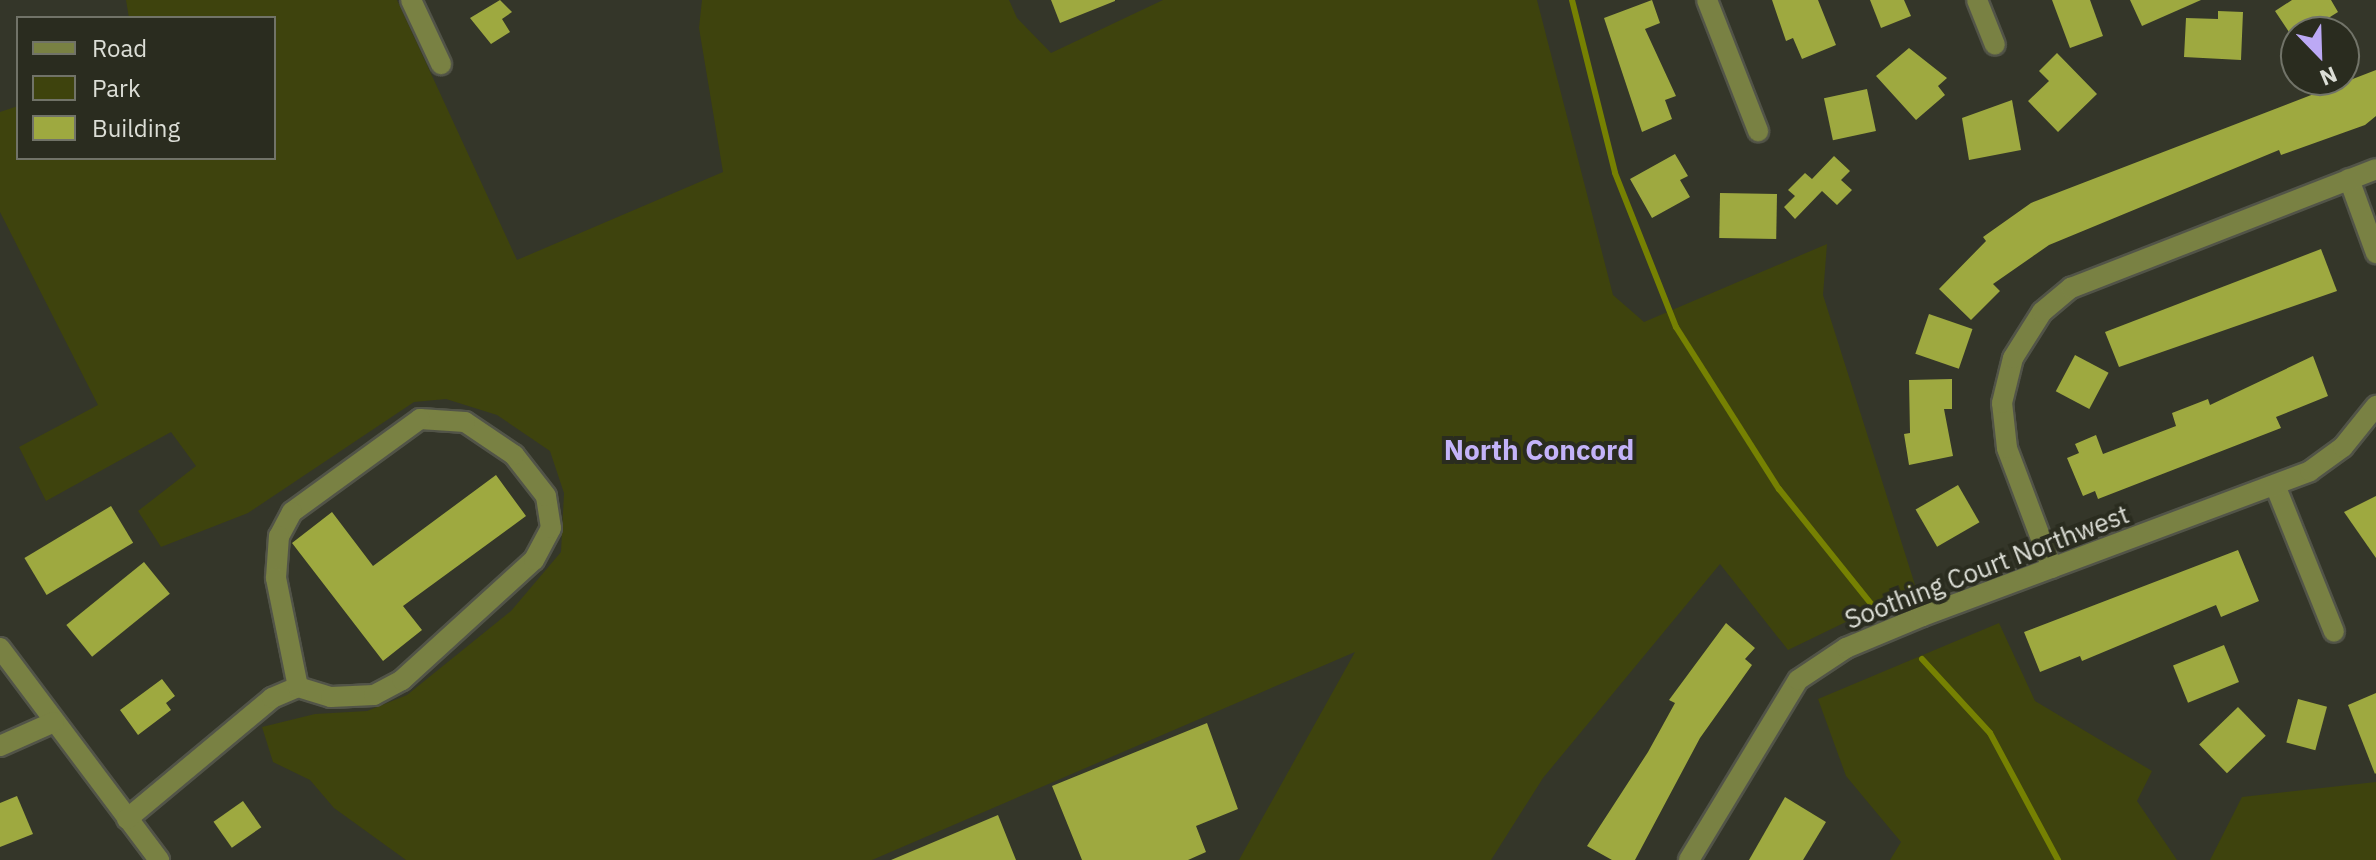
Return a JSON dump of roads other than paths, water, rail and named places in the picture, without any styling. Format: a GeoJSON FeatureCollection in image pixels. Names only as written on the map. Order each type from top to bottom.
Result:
{"type":"FeatureCollection","features":[{"type":"Feature","properties":{"kind":"street"},"geometry":{"type":"LineString","coordinates":[[411,0],[441,64]]}},
{"type":"Feature","properties":{"kind":"street"},"geometry":{"type":"LineString","coordinates":[[1707,0],[1758,131]]}},
{"type":"Feature","properties":{"kind":"street"},"geometry":{"type":"LineString","coordinates":[[1977,0],[1995,45]]}},
{"type":"Feature","properties":{"kind":"street"},"geometry":{"type":"LineString","coordinates":[[2052,568],[2007,448],[2002,403],[2013,358],[2042,312],[2071,288],[2376,169]]}},
{"type":"Feature","properties":{"kind":"street"},"geometry":{"type":"LineString","coordinates":[[2349,179],[2376,253]]}},
{"type":"Feature","properties":{"kind":"street","name":"Soothing Court Northwest"},"geometry":{"type":"LineString","coordinates":[[1689,860],[1798,680],[1846,648],[2310,471],[2343,447],[2376,406]]}},
{"type":"Feature","properties":{"kind":"street"},"geometry":{"type":"LineString","coordinates":[[127,819],[272,698],[298,687],[331,697],[374,695],[402,680],[534,560],[551,528],[546,496],[514,455],[465,422],[420,419],[292,512],[279,536],[276,578],[298,687]]}},
{"type":"Feature","properties":{"kind":"street"},"geometry":{"type":"LineString","coordinates":[[2275,485],[2334,632]]}},
{"type":"Feature","properties":{"kind":"street"},"geometry":{"type":"LineString","coordinates":[[0,648],[159,860]]}},
{"type":"Feature","properties":{"kind":"street"},"geometry":{"type":"LineString","coordinates":[[0,746],[54,722]]}},
{"type":"Feature","properties":{"kind":"waterway"},"geometry":{"type":"LineString","coordinates":[[1572,0],[1615,173],[1676,327],[1779,489],[1871,604]]}},
{"type":"Feature","properties":{"kind":"waterway"},"geometry":{"type":"LineString","coordinates":[[1922,659],[1990,733],[2058,860]]}},
{"type":"Feature","properties":{"kind":"district","name":"North Concord"},"geometry":{"type":"Point","coordinates":[1539,450]}}]}
